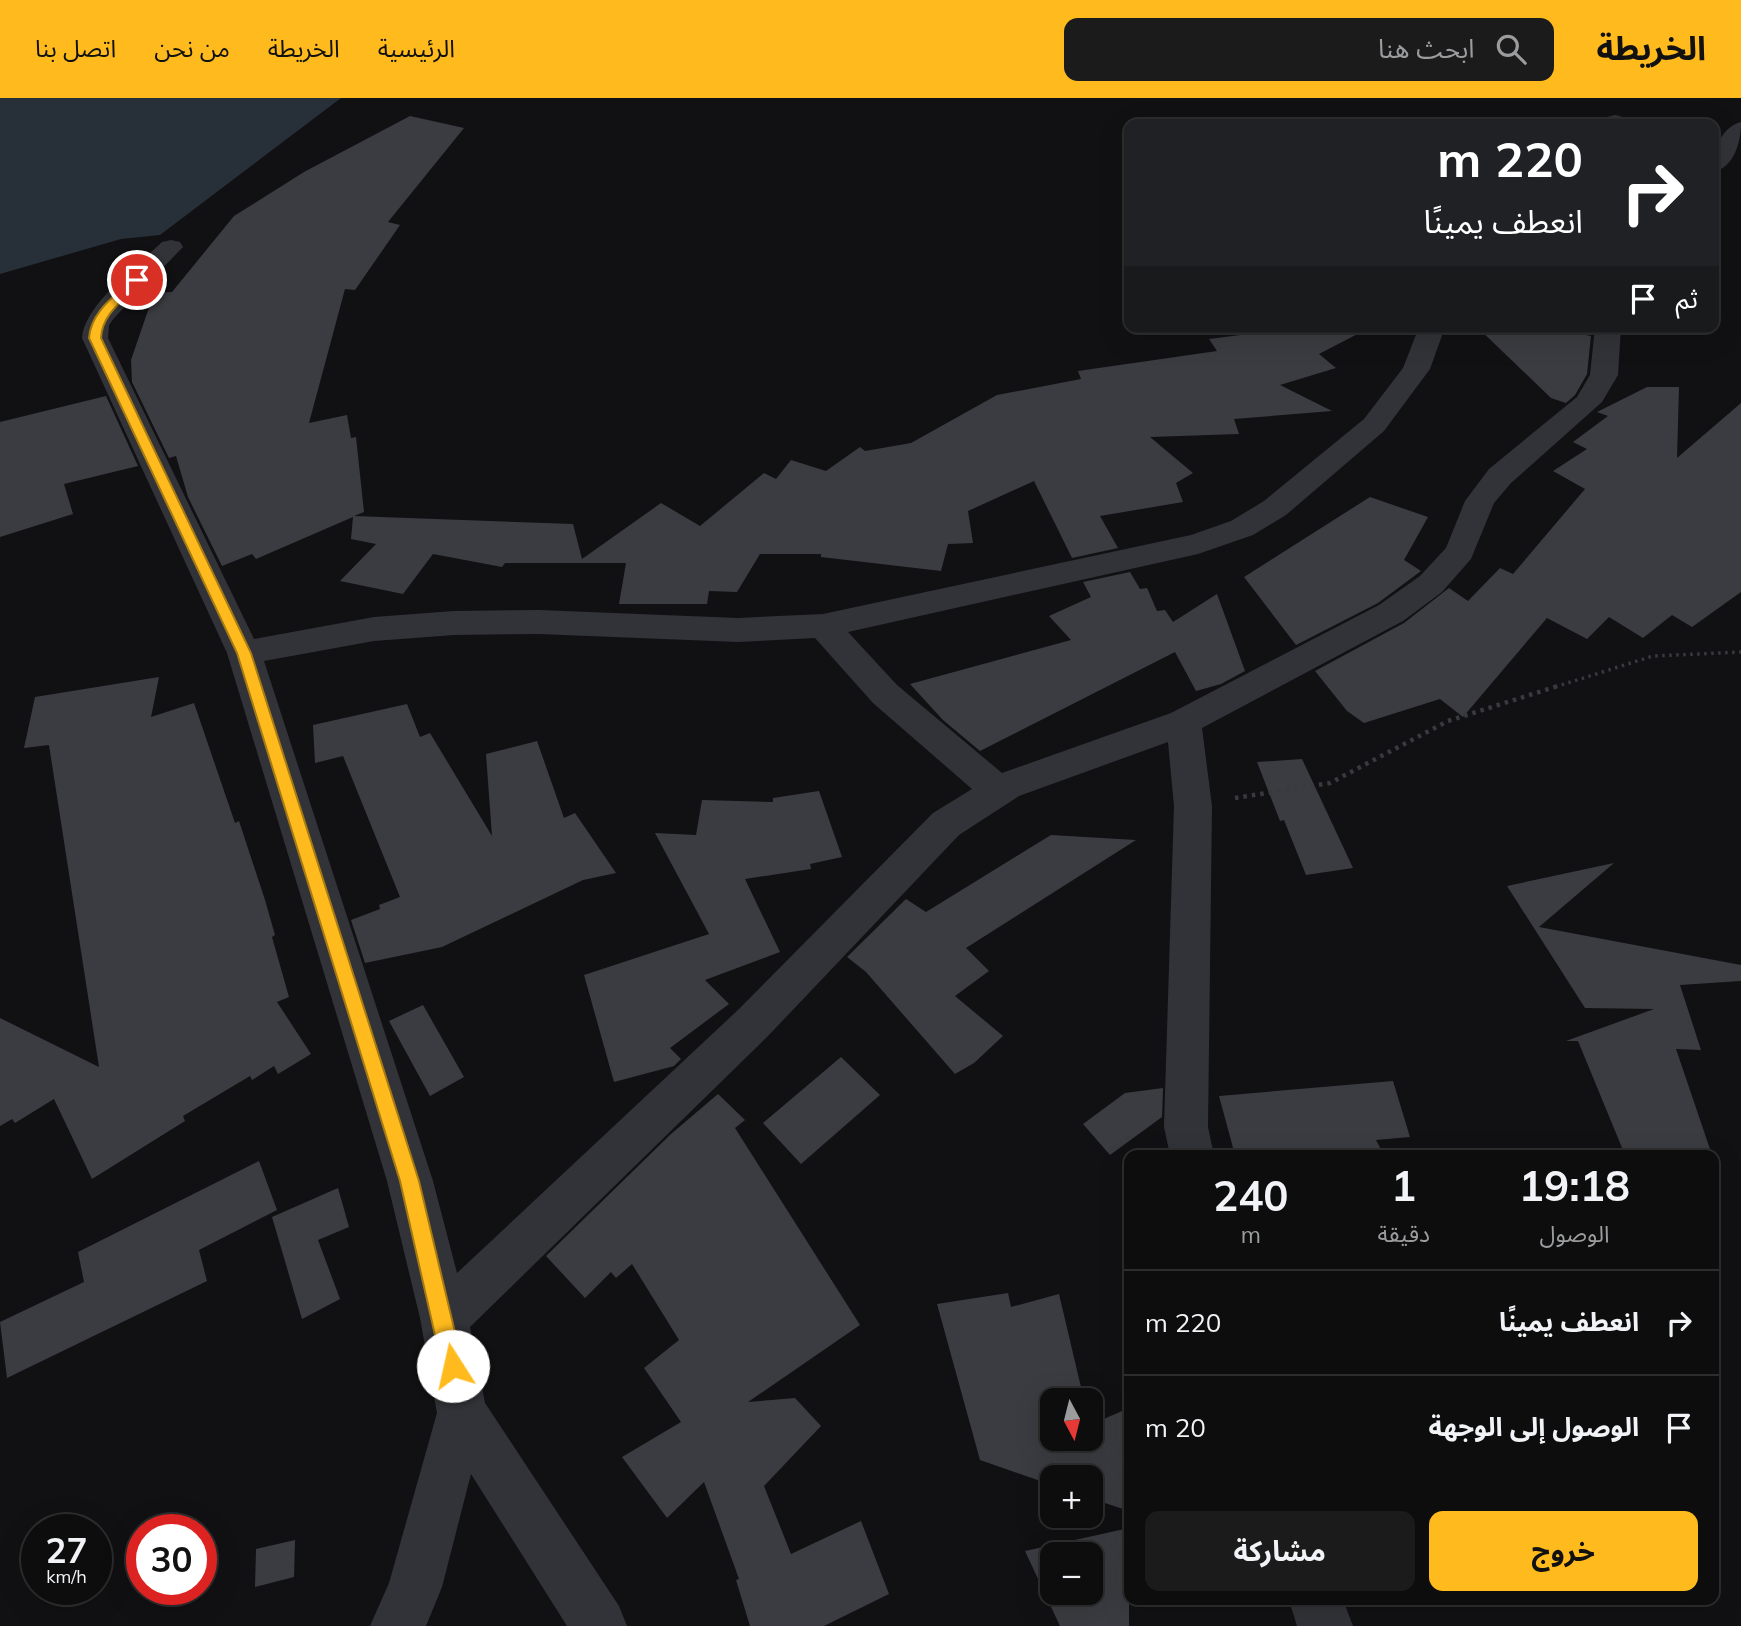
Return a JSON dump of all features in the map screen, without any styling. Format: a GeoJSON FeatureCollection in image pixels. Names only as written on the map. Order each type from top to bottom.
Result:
{"type":"FeatureCollection","features":[{"type":"Feature","properties":{"kind":"street"},"geometry":{"type":"LineString","coordinates":[[1719,170],[1741,129]]}},
{"type":"Feature","properties":{"kind":"street"},"geometry":{"type":"LineString","coordinates":[[171,247],[104,313],[96,325],[95,338],[244,653],[410,1181],[444,1318],[462,1413],[599,1626]]}},
{"type":"Feature","properties":{"kind":"street"},"geometry":{"type":"LineString","coordinates":[[244,653],[374,629],[454,623],[539,622],[738,630],[823,626],[1198,544],[1242,528],[1275,508],[1374,425],[1416,369],[1430,333]]}},
{"type":"Feature","properties":{"kind":"street"},"geometry":{"type":"LineString","coordinates":[[444,1318],[754,1023],[946,824],[999,791],[1184,722],[1391,613],[1431,583],[1460,552],[1480,501],[1500,476],[1588,402],[1604,375],[1608,333]]}},
{"type":"Feature","properties":{"kind":"street"},"geometry":{"type":"LineString","coordinates":[[823,626],[885,694],[999,791]]}},
{"type":"Feature","properties":{"kind":"street"},"geometry":{"type":"LineString","coordinates":[[1184,722],[1193,806],[1186,1128],[1191,1150]]}},
{"type":"Feature","properties":{"kind":"street"},"geometry":{"type":"LineString","coordinates":[[398,1626],[415,1587],[462,1413]]}},
{"type":"Feature","properties":{"kind":"street"},"geometry":{"type":"LineString","coordinates":[[1318,1605],[1325,1626]]}},
{"type":"Feature","properties":{"kind":"path"},"geometry":{"type":"LineString","coordinates":[[1193,806],[1330,783],[1448,721],[1653,656],[1741,652]]}},
{"type":"Feature","properties":{"kind":"shaded area"},"geometry":{"type":"Polygon","coordinates":[[[0,98],[341,98],[160,235],[121,239],[0,274],[0,98]]]}},
{"type":"Feature","properties":{"kind":"building"},"geometry":{"type":"Polygon","coordinates":[[[410,116],[464,128],[388,222],[400,225],[355,290],[345,289],[309,423],[347,415],[351,438],[356,437],[364,512],[354,516],[573,524],[582,559],[661,503],[700,526],[764,473],[776,479],[791,460],[826,471],[860,447],[865,451],[911,443],[997,395],[1081,379],[1078,371],[1217,351],[1209,339],[1256,333],[1359,333],[1319,354],[1336,368],[1280,385],[1332,411],[1234,419],[1239,434],[1150,437],[1193,473],[1176,483],[1183,502],[1100,516],[1118,548],[1072,558],[1034,481],[968,511],[973,543],[948,544],[941,571],[821,557],[821,554],[760,554],[737,592],[709,591],[707,604],[619,604],[626,563],[505,563],[502,567],[433,554],[403,594],[340,581],[376,544],[351,539],[353,517],[256,559],[252,554],[222,566],[188,497],[176,456],[169,458],[132,382],[131,360],[154,293],[172,292],[234,216],[304,172],[410,116]]]}},
{"type":"Feature","properties":{"kind":"building"},"geometry":{"type":"Polygon","coordinates":[[[1483,333],[1575,333],[1591,336],[1587,374],[1575,395],[1566,403],[1551,398],[1483,333]]]}},
{"type":"Feature","properties":{"kind":"building"},"geometry":{"type":"Polygon","coordinates":[[[1647,387],[1679,387],[1677,458],[1741,403],[1741,592],[1692,627],[1672,615],[1643,638],[1609,617],[1587,639],[1547,618],[1463,717],[1440,699],[1364,723],[1347,711],[1315,671],[1404,623],[1449,588],[1468,601],[1500,568],[1513,574],[1585,489],[1553,471],[1587,449],[1573,442],[1608,416],[1597,412],[1647,387]]]}},
{"type":"Feature","properties":{"kind":"building"},"geometry":{"type":"Polygon","coordinates":[[[106,396],[138,466],[64,484],[73,514],[0,537],[0,422],[106,396]]]}},
{"type":"Feature","properties":{"kind":"building"},"geometry":{"type":"Polygon","coordinates":[[[1370,497],[1428,517],[1404,560],[1421,571],[1378,603],[1296,645],[1244,577],[1370,497]]]}},
{"type":"Feature","properties":{"kind":"building"},"geometry":{"type":"Polygon","coordinates":[[[1130,572],[1140,589],[1147,588],[1157,611],[1165,610],[1173,622],[1217,594],[1245,671],[1221,684],[1196,691],[1175,652],[980,751],[943,720],[910,684],[1071,640],[1049,616],[1091,597],[1083,582],[1130,572]]]}},
{"type":"Feature","properties":{"kind":"building"},"geometry":{"type":"Polygon","coordinates":[[[159,677],[151,717],[194,703],[235,823],[239,821],[275,935],[272,937],[289,997],[277,1002],[311,1054],[278,1074],[274,1066],[252,1080],[250,1076],[183,1116],[185,1121],[92,1179],[54,1099],[15,1123],[12,1119],[0,1126],[0,1018],[99,1067],[49,745],[24,748],[35,697],[159,677]]]}},
{"type":"Feature","properties":{"kind":"building"},"geometry":{"type":"Polygon","coordinates":[[[407,704],[420,737],[430,733],[492,836],[486,754],[537,741],[564,818],[575,813],[616,873],[583,880],[442,947],[365,963],[351,920],[380,909],[379,905],[400,897],[343,756],[315,763],[313,725],[407,704]]]}},
{"type":"Feature","properties":{"kind":"building"},"geometry":{"type":"Polygon","coordinates":[[[1302,759],[1353,868],[1306,875],[1284,820],[1280,821],[1257,762],[1302,759]]]}},
{"type":"Feature","properties":{"kind":"building"},"geometry":{"type":"Polygon","coordinates":[[[819,791],[842,857],[810,864],[811,869],[745,879],[780,952],[705,980],[729,1004],[670,1048],[681,1059],[674,1066],[614,1082],[584,975],[709,934],[655,833],[696,835],[702,800],[773,802],[773,798],[819,791]]]}},
{"type":"Feature","properties":{"kind":"building"},"geometry":{"type":"Polygon","coordinates":[[[1051,835],[1136,840],[966,948],[989,971],[955,996],[1003,1036],[974,1063],[955,1074],[866,972],[847,957],[906,899],[926,912],[1051,835]]]}},
{"type":"Feature","properties":{"kind":"building"},"geometry":{"type":"Polygon","coordinates":[[[1614,863],[1539,927],[1741,965],[1741,981],[1680,985],[1701,1050],[1676,1049],[1710,1150],[1623,1150],[1578,1041],[1566,1041],[1654,1009],[1585,1008],[1507,886],[1614,863]]]}},
{"type":"Feature","properties":{"kind":"building"},"geometry":{"type":"Polygon","coordinates":[[[423,1005],[464,1077],[430,1096],[389,1021],[423,1005]]]}},
{"type":"Feature","properties":{"kind":"building"},"geometry":{"type":"Polygon","coordinates":[[[841,1057],[880,1095],[801,1164],[763,1123],[841,1057]]]}},
{"type":"Feature","properties":{"kind":"building"},"geometry":{"type":"Polygon","coordinates":[[[1393,1081],[1410,1137],[1376,1140],[1381,1150],[1234,1150],[1219,1096],[1393,1081]]]}},
{"type":"Feature","properties":{"kind":"building"},"geometry":{"type":"Polygon","coordinates":[[[1163,1088],[1162,1117],[1110,1155],[1083,1124],[1125,1093],[1163,1088]]]}},
{"type":"Feature","properties":{"kind":"building"},"geometry":{"type":"Polygon","coordinates":[[[718,1094],[745,1120],[735,1128],[860,1325],[748,1402],[795,1398],[821,1426],[764,1486],[791,1554],[861,1521],[889,1594],[824,1626],[750,1626],[736,1580],[739,1579],[704,1482],[667,1518],[622,1457],[681,1422],[644,1368],[679,1340],[632,1264],[616,1278],[611,1272],[585,1298],[546,1256],[671,1134],[718,1094]]]}},
{"type":"Feature","properties":{"kind":"building"},"geometry":{"type":"Polygon","coordinates":[[[259,1161],[277,1210],[199,1250],[207,1281],[7,1378],[0,1322],[84,1282],[78,1252],[259,1161]]]}},
{"type":"Feature","properties":{"kind":"building"},"geometry":{"type":"Polygon","coordinates":[[[338,1188],[349,1227],[318,1240],[340,1299],[302,1319],[272,1217],[338,1188]]]}},
{"type":"Feature","properties":{"kind":"building"},"geometry":{"type":"Polygon","coordinates":[[[1008,1293],[1011,1307],[1059,1294],[1081,1388],[1040,1388],[1040,1451],[1103,1451],[1103,1419],[1124,1410],[1124,1509],[1103,1502],[1103,1465],[1040,1465],[1040,1481],[980,1460],[937,1304],[1008,1293]]]}},
{"type":"Feature","properties":{"kind":"building"},"geometry":{"type":"Polygon","coordinates":[[[1124,1529],[1124,1605],[1129,1605],[1129,1626],[1060,1626],[1050,1605],[1103,1605],[1103,1542],[1066,1542],[1124,1529]]]}},
{"type":"Feature","properties":{"kind":"building"},"geometry":{"type":"Polygon","coordinates":[[[295,1540],[294,1577],[255,1587],[256,1549],[295,1540]]]}},
{"type":"Feature","properties":{"kind":"building"},"geometry":{"type":"Polygon","coordinates":[[[1040,1548],[1040,1583],[1025,1551],[1040,1548]]]}},
{"type":"Feature","properties":{"kind":"route"},"geometry":{"type":"LineString","coordinates":[[137,280],[104,313],[96,325],[95,338],[244,653],[410,1181],[444,1318],[453,1366]]}}]}
